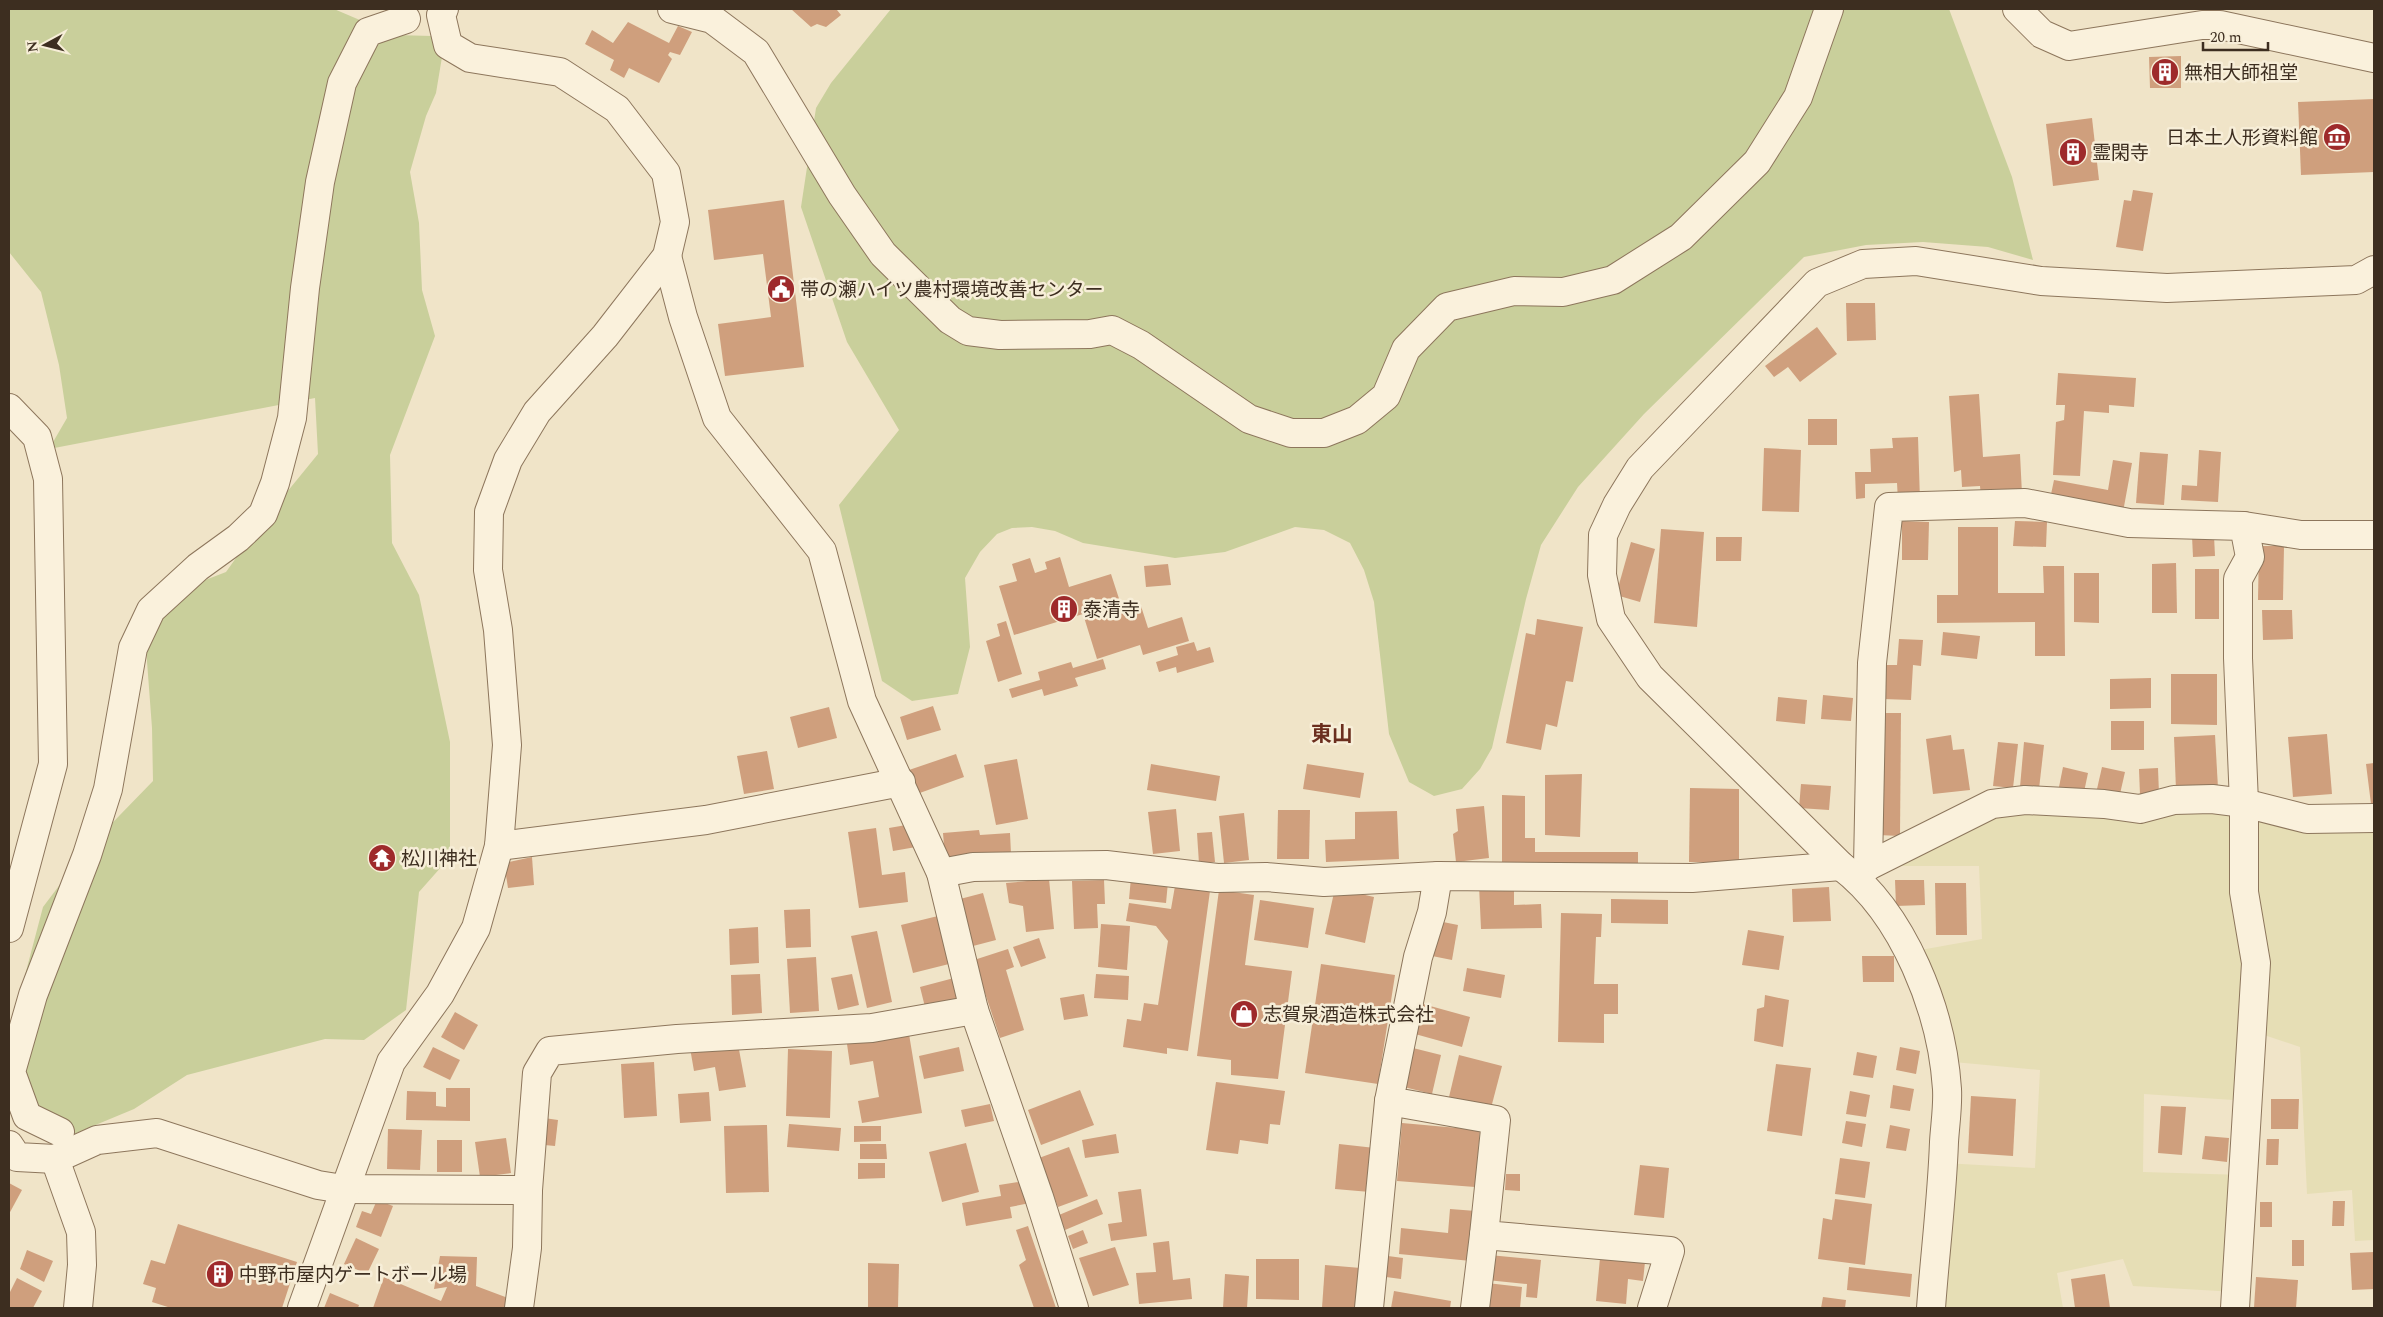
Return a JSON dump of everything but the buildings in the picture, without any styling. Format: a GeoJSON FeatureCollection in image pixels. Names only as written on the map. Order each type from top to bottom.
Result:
{"type":"FeatureCollection","features":[{"type":"Feature","properties":{"kind":"street"},"geometry":{"type":"LineString","coordinates":[[672,9],[712,19],[756,52],[842,195],[883,254],[950,320],[968,331],[1000,335],[1090,334],[1112,330],[1142,345],[1249,419],[1291,433],[1324,433],[1357,420],[1386,396],[1406,349],[1447,307],[1514,291],[1563,292],[1613,280],[1681,237],[1757,162],[1798,97],[1829,9]]}},
{"type":"Feature","properties":{"kind":"street"},"geometry":{"type":"LineString","coordinates":[[2017,9],[2042,34],[2070,46],[2202,25],[2220,25],[2374,58]]}},
{"type":"Feature","properties":{"kind":"street"},"geometry":{"type":"LineString","coordinates":[[60,1132],[27,1116],[11,1072],[33,995],[97,825],[108,788],[133,648],[151,610],[198,567],[238,538],[263,514],[275,483],[292,418],[305,288],[320,182],[342,83],[368,32],[402,14],[442,12],[448,45],[470,58],[560,72],[617,109],[666,173],[675,222],[667,256],[605,336],[537,412],[508,460],[488,512],[488,570],[498,630],[507,745],[499,846],[476,928],[440,994],[391,1062],[302,1308]]}},
{"type":"Feature","properties":{"kind":"street"},"geometry":{"type":"LineString","coordinates":[[667,256],[683,317],[717,418],[822,551],[862,701],[941,872],[974,1010],[1039,1197],[1074,1308]]}},
{"type":"Feature","properties":{"kind":"street"},"geometry":{"type":"LineString","coordinates":[[1931,1308],[1947,1090],[1932,1008],[1909,952],[1855,870],[1650,677],[1611,619],[1602,575],[1603,535],[1617,505],[1640,468],[1817,282],[1862,264],[1916,261],[2041,281],[2167,288],[2356,280],[2374,270]]}},
{"type":"Feature","properties":{"kind":"street"},"geometry":{"type":"LineString","coordinates":[[9,408],[37,437],[48,479],[53,764],[9,928]]}},
{"type":"Feature","properties":{"kind":"street"},"geometry":{"type":"LineString","coordinates":[[1855,870],[1872,664],[1889,507],[2025,503],[2129,523],[2244,526],[2301,535],[2374,535]]}},
{"type":"Feature","properties":{"kind":"street"},"geometry":{"type":"LineString","coordinates":[[2235,1308],[2256,963],[2244,892],[2244,803],[2238,658],[2238,578],[2250,557],[2244,526]]}},
{"type":"Feature","properties":{"kind":"street"},"geometry":{"type":"LineString","coordinates":[[499,846],[706,820],[901,782]]}},
{"type":"Feature","properties":{"kind":"street"},"geometry":{"type":"LineString","coordinates":[[941,872],[973,866],[1106,865],[1217,878],[1266,877],[1324,882],[1438,876],[1692,878],[1855,870],[1992,804],[2025,800],[2104,804],[2140,809],[2174,800],[2212,799],[2244,803],[2307,819],[2374,818]]}},
{"type":"Feature","properties":{"kind":"street"},"geometry":{"type":"LineString","coordinates":[[1369,1308],[1389,1101],[1418,957],[1432,912],[1438,876]]}},
{"type":"Feature","properties":{"kind":"street"},"geometry":{"type":"LineString","coordinates":[[519,1308],[527,1248],[528,1190],[537,1073],[550,1051],[677,1039],[872,1028],[974,1010]]}},
{"type":"Feature","properties":{"kind":"street"},"geometry":{"type":"LineString","coordinates":[[1389,1101],[1496,1120],[1475,1308]]}},
{"type":"Feature","properties":{"kind":"street"},"geometry":{"type":"LineString","coordinates":[[9,1145],[17,1156],[55,1159],[97,1140],[157,1133],[318,1185],[344,1189],[528,1190]]}},
{"type":"Feature","properties":{"kind":"street"},"geometry":{"type":"LineString","coordinates":[[55,1159],[81,1232],[82,1266],[78,1308]]}},
{"type":"Feature","properties":{"kind":"street"},"geometry":{"type":"LineString","coordinates":[[1484,1235],[1670,1251],[1652,1308]]}},
{"type":"Feature","properties":{"kind":"shaded area"},"geometry":{"type":"Polygon","coordinates":[[[1992,804],[2374,818],[2374,1240],[2355,1241],[2352,1190],[2307,1194],[2300,1047],[2252,1031],[2248,1101],[2144,1094],[2143,1172],[2244,1175],[2236,1292],[2133,1286],[2123,1259],[2057,1273],[2063,1308],[1931,1308],[1943,1163],[2035,1168],[2040,1070],[1943,1061],[1909,952],[1982,939],[1979,866],[1868,866],[1992,804]]]}},
{"type":"Feature","properties":{"kind":"green space"},"geometry":{"type":"Polygon","coordinates":[[[9,9],[334,9],[395,35],[432,36],[442,57],[436,93],[426,116],[410,172],[419,223],[422,290],[435,336],[390,455],[392,543],[419,595],[450,742],[450,857],[419,892],[406,1010],[364,1040],[325,1039],[187,1075],[134,1109],[57,1141],[20,1127],[9,1104],[19,998],[43,907],[86,850],[153,781],[152,728],[146,648],[164,596],[226,572],[256,530],[318,454],[315,398],[49,449],[67,418],[59,365],[41,292],[9,252],[9,9]]]}},
{"type":"Feature","properties":{"kind":"green space"},"geometry":{"type":"Polygon","coordinates":[[[891,9],[1949,9],[2012,177],[2033,260],[1988,247],[1923,242],[1866,245],[1804,257],[1644,414],[1578,487],[1541,545],[1526,599],[1492,748],[1480,769],[1462,789],[1434,796],[1409,782],[1389,734],[1374,602],[1364,570],[1350,543],[1324,530],[1295,527],[1225,552],[1175,558],[1083,543],[1055,531],[1032,527],[1012,528],[997,534],[980,552],[965,578],[970,647],[958,694],[912,701],[882,681],[839,505],[899,430],[847,342],[801,207],[816,108],[831,83],[891,9]]]}},
{"type":"Feature","properties":{"kind":"place","name":"無相大師祖堂"},"geometry":{"type":"Point","coordinates":[2165,72]}},
{"type":"Feature","properties":{"kind":"place","name":"日本土人形資料館"},"geometry":{"type":"Point","coordinates":[2337,137]}},
{"type":"Feature","properties":{"kind":"place","name":"霊閑寺"},"geometry":{"type":"Point","coordinates":[2073,152]}},
{"type":"Feature","properties":{"kind":"place","name":"帯の瀬ハイツ農村環境改善センター"},"geometry":{"type":"Point","coordinates":[781,289]}},
{"type":"Feature","properties":{"kind":"place","name":"泰清寺"},"geometry":{"type":"Point","coordinates":[1064,609]}},
{"type":"Feature","properties":{"kind":"place","name":"松川神社"},"geometry":{"type":"Point","coordinates":[382,858]}},
{"type":"Feature","properties":{"kind":"place","name":"志賀泉酒造株式会社"},"geometry":{"type":"Point","coordinates":[1244,1014]}},
{"type":"Feature","properties":{"kind":"place","name":"中野市屋内ゲートボール場"},"geometry":{"type":"Point","coordinates":[220,1274]}},
{"type":"Feature","properties":{"kind":"district","name":"東山"},"geometry":{"type":"Point","coordinates":[1332,734]}}]}
